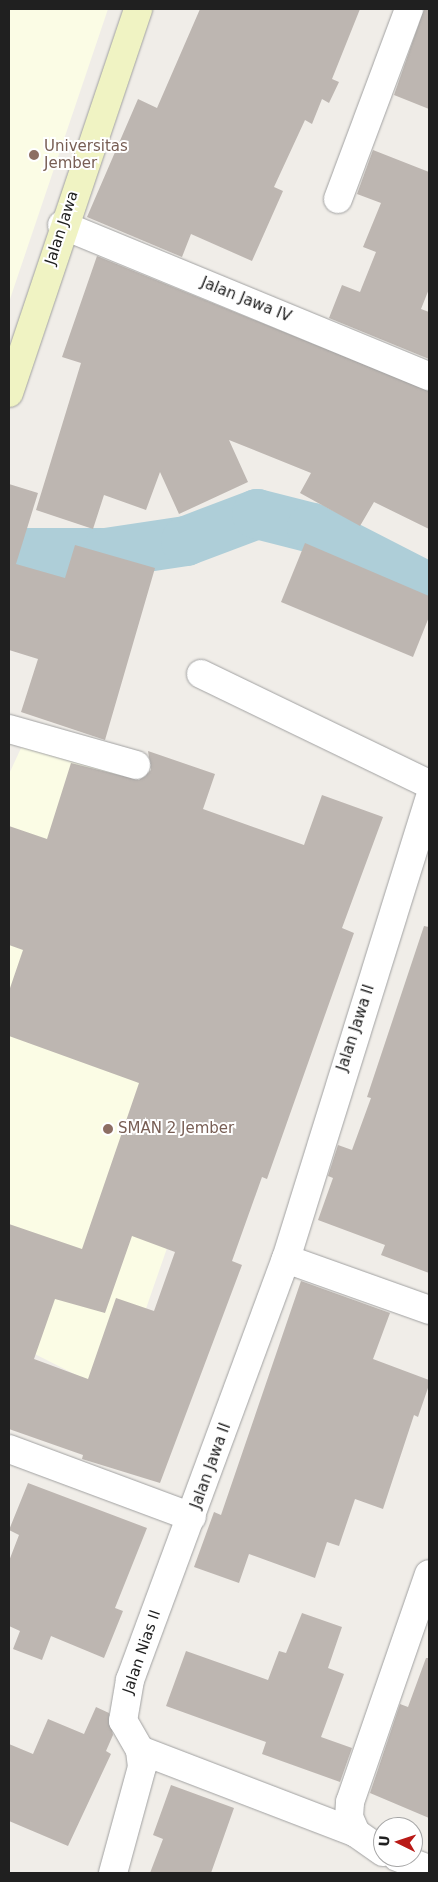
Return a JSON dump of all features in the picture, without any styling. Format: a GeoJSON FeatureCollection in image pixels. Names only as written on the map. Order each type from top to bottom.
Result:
{"type":"FeatureCollection","features":[{"type":"Feature","properties":{"kind":"main road","name":"Jalan Jawa"},"geometry":{"type":"LineString","coordinates":[[9,393],[62,225],[138,9]]}},
{"type":"Feature","properties":{"kind":"street"},"geometry":{"type":"LineString","coordinates":[[338,200],[408,9]]}},
{"type":"Feature","properties":{"kind":"street","name":"Jalan Jawa IV"},"geometry":{"type":"LineString","coordinates":[[62,225],[429,376]]}},
{"type":"Feature","properties":{"kind":"street"},"geometry":{"type":"LineString","coordinates":[[201,674],[429,784]]}},
{"type":"Feature","properties":{"kind":"street"},"geometry":{"type":"LineString","coordinates":[[9,729],[136,765]]}},
{"type":"Feature","properties":{"kind":"street","name":"Jalan Jawa II"},"geometry":{"type":"LineString","coordinates":[[9,1449],[192,1517],[286,1259],[429,799]]}},
{"type":"Feature","properties":{"kind":"street"},"geometry":{"type":"LineString","coordinates":[[286,1259],[429,1310]]}},
{"type":"Feature","properties":{"kind":"street","name":"Jalan Nias II"},"geometry":{"type":"LineString","coordinates":[[140,1750],[125,1729],[125,1698],[192,1517]]}},
{"type":"Feature","properties":{"kind":"street"},"geometry":{"type":"LineString","coordinates":[[356,1833],[349,1817],[352,1792],[429,1574]]}},
{"type":"Feature","properties":{"kind":"street"},"geometry":{"type":"LineString","coordinates":[[113,1873],[140,1779],[140,1750],[356,1833],[373,1845]]}},
{"type":"Feature","properties":{"kind":"shaded area","name":"Universitas Jember"},"geometry":{"type":"Polygon","coordinates":[[[9,9],[108,9],[9,302],[9,9]]]}},
{"type":"Feature","properties":{"kind":"shaded area","name":"SMAN 2 Jember"},"geometry":{"type":"Polygon","coordinates":[[[22,746],[121,775],[118,854],[282,917],[116,1395],[9,1341],[9,774],[22,746]]]}},
{"type":"Feature","properties":{"kind":"building"},"geometry":{"type":"Polygon","coordinates":[[[200,9],[360,9],[332,79],[339,82],[329,103],[322,99],[312,124],[305,120],[274,187],[283,191],[252,261],[191,234],[182,257],[87,217],[138,99],[157,108],[200,9]]]}},
{"type":"Feature","properties":{"kind":"building"},"geometry":{"type":"Polygon","coordinates":[[[424,9],[429,9],[429,109],[394,95],[424,9]]]}},
{"type":"Feature","properties":{"kind":"building"},"geometry":{"type":"Polygon","coordinates":[[[373,150],[429,172],[429,289],[421,309],[429,312],[429,359],[329,318],[342,285],[360,292],[376,252],[363,247],[381,203],[357,194],[373,150]]]}},
{"type":"Feature","properties":{"kind":"building"},"geometry":{"type":"Polygon","coordinates":[[[97,256],[429,391],[429,529],[374,502],[360,526],[300,493],[311,473],[229,440],[248,482],[179,514],[160,472],[146,510],[104,495],[93,529],[36,510],[81,363],[62,357],[97,256]]]}},
{"type":"Feature","properties":{"kind":"building"},"geometry":{"type":"Polygon","coordinates":[[[9,484],[38,493],[16,564],[65,578],[75,545],[155,568],[105,740],[21,712],[38,659],[9,650],[9,484]]]}},
{"type":"Feature","properties":{"kind":"building"},"geometry":{"type":"Polygon","coordinates":[[[305,543],[429,596],[429,617],[413,657],[281,602],[305,543]]]}},
{"type":"Feature","properties":{"kind":"building"},"geometry":{"type":"Polygon","coordinates":[[[148,751],[215,774],[203,809],[304,845],[322,795],[383,817],[342,928],[354,933],[267,1179],[262,1177],[232,1261],[242,1265],[160,1483],[82,1459],[83,1455],[9,1429],[9,1224],[82,1249],[139,1083],[9,1036],[9,991],[23,950],[9,945],[9,826],[47,839],[71,763],[139,780],[151,770],[148,751]],[[132,1236],[105,1313],[55,1299],[34,1359],[88,1379],[116,1298],[154,1311],[175,1252],[132,1236]]]}},
{"type":"Feature","properties":{"kind":"building"},"geometry":{"type":"Polygon","coordinates":[[[424,926],[429,927],[429,1273],[381,1255],[385,1245],[318,1220],[333,1178],[328,1176],[338,1145],[352,1150],[371,1098],[367,1097],[424,926]]]}},
{"type":"Feature","properties":{"kind":"building"},"geometry":{"type":"Polygon","coordinates":[[[301,1281],[390,1313],[373,1359],[429,1380],[429,1385],[418,1417],[414,1415],[383,1509],[355,1499],[339,1546],[327,1542],[315,1578],[249,1554],[239,1583],[194,1567],[214,1512],[221,1515],[301,1281]]]}},
{"type":"Feature","properties":{"kind":"building"},"geometry":{"type":"Polygon","coordinates":[[[28,1483],[147,1528],[115,1608],[123,1611],[104,1658],[51,1636],[42,1660],[13,1649],[20,1631],[9,1626],[9,1561],[19,1535],[9,1530],[28,1483]]]}},
{"type":"Feature","properties":{"kind":"building"},"geometry":{"type":"Polygon","coordinates":[[[302,1613],[342,1627],[328,1668],[344,1674],[321,1737],[352,1748],[340,1782],[262,1754],[266,1742],[166,1706],[186,1651],[268,1680],[279,1651],[286,1653],[302,1613]]]}},
{"type":"Feature","properties":{"kind":"building"},"geometry":{"type":"Polygon","coordinates":[[[426,1658],[429,1658],[429,1818],[370,1793],[400,1704],[408,1707],[426,1658]]]}},
{"type":"Feature","properties":{"kind":"building"},"geometry":{"type":"Polygon","coordinates":[[[96,1707],[109,1713],[113,1735],[106,1751],[111,1754],[68,1846],[9,1821],[9,1744],[33,1754],[48,1719],[84,1734],[96,1707]]]}},
{"type":"Feature","properties":{"kind":"building"},"geometry":{"type":"Polygon","coordinates":[[[171,1785],[234,1808],[211,1873],[150,1873],[163,1839],[153,1835],[171,1785]]]}},
{"type":"Feature","properties":{"kind":"waterway"},"geometry":{"type":"LineString","coordinates":[[9,553],[106,553],[186,541],[257,514],[312,528],[429,588]]}},
{"type":"Feature","properties":{"kind":"place","name":"Universitas Jember"},"geometry":{"type":"Point","coordinates":[34,155]}},
{"type":"Feature","properties":{"kind":"place","name":"SMAN 2 Jember"},"geometry":{"type":"Point","coordinates":[108,1129]}}]}
